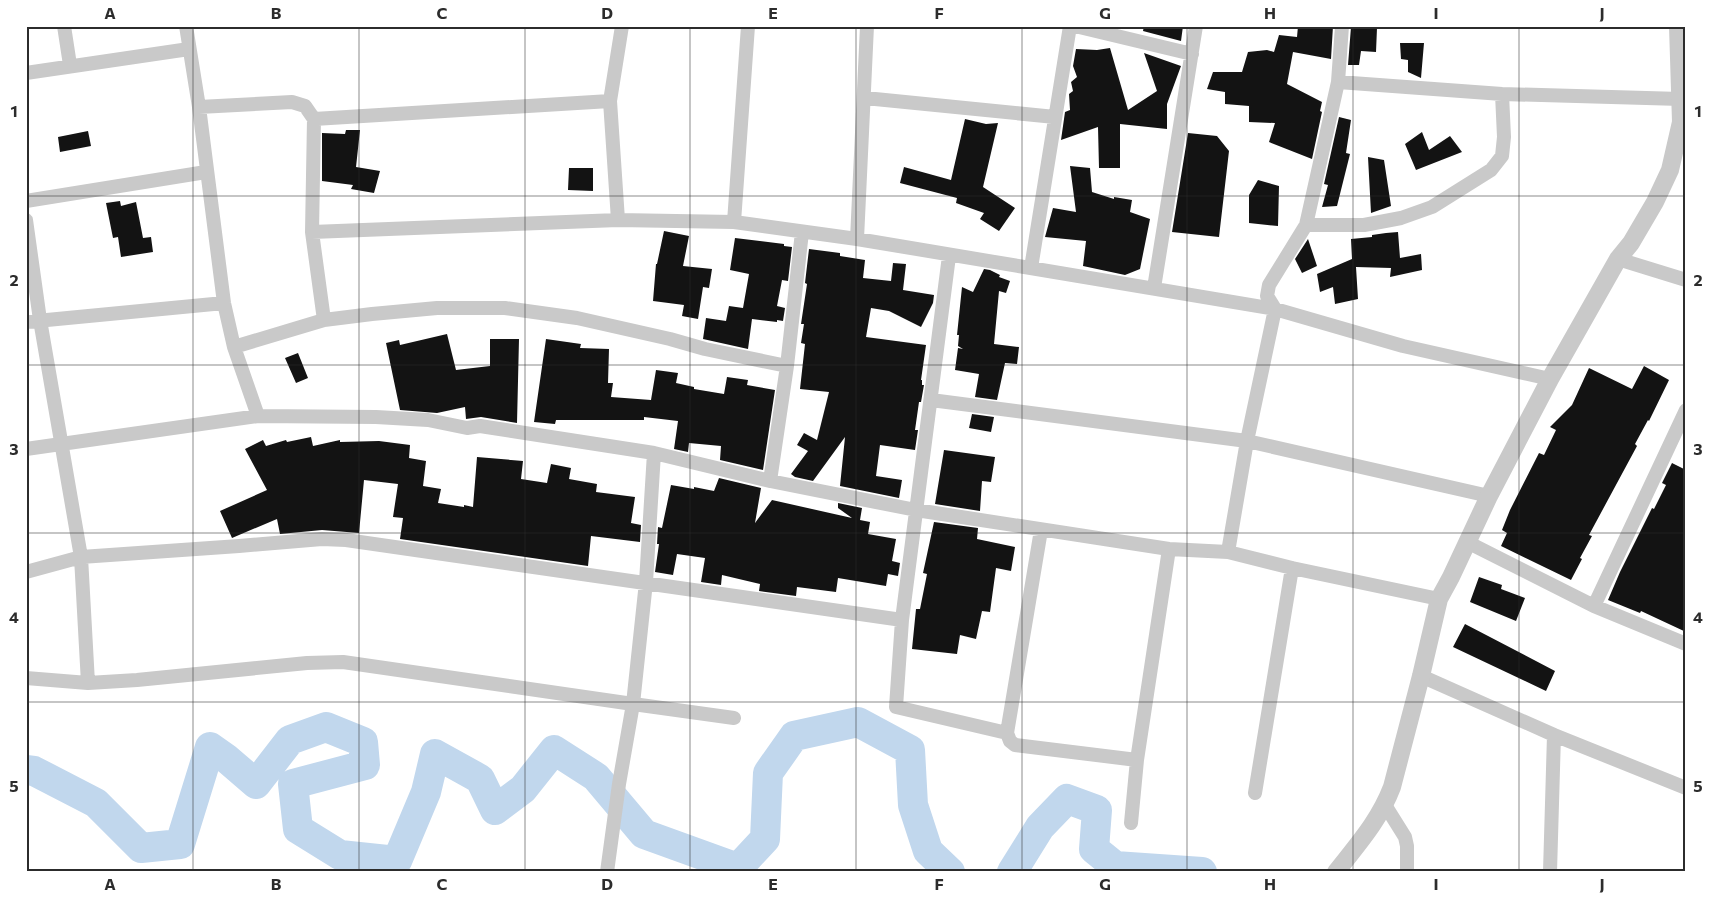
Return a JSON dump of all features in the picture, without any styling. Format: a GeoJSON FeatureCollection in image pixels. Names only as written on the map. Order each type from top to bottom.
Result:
{"type":"FeatureCollection","features":[{"type":"Feature","properties":{"kind":"street"},"geometry":{"type":"LineString","coordinates":[[64,26],[70,65]]}},
{"type":"Feature","properties":{"kind":"street"},"geometry":{"type":"LineString","coordinates":[[186,26],[199,107],[224,303],[234,347],[258,416]]}},
{"type":"Feature","properties":{"kind":"street"},"geometry":{"type":"LineString","coordinates":[[618,220],[610,101],[622,26]]}},
{"type":"Feature","properties":{"kind":"street"},"geometry":{"type":"LineString","coordinates":[[734,222],[748,26]]}},
{"type":"Feature","properties":{"kind":"street"},"geometry":{"type":"LineString","coordinates":[[857,240],[867,26]]}},
{"type":"Feature","properties":{"kind":"street"},"geometry":{"type":"LineString","coordinates":[[1031,268],[1070,26]]}},
{"type":"Feature","properties":{"kind":"street"},"geometry":{"type":"LineString","coordinates":[[1075,26],[1192,54]]}},
{"type":"Feature","properties":{"kind":"street"},"geometry":{"type":"LineString","coordinates":[[1154,288],[1196,26]]}},
{"type":"Feature","properties":{"kind":"street"},"geometry":{"type":"LineString","coordinates":[[1228,552],[1247,441],[1276,309],[1267,296],[1269,285],[1306,225],[1338,82],[1342,26]]}},
{"type":"Feature","properties":{"kind":"street"},"geometry":{"type":"LineString","coordinates":[[1336,872],[1375,822],[1385,805],[1392,787],[1439,600],[1489,496],[1550,379],[1618,259],[1631,243],[1656,202],[1670,170],[1684,122],[1681,99],[1678,26]]}},
{"type":"Feature","properties":{"kind":"street"},"geometry":{"type":"LineString","coordinates":[[26,73],[70,65],[189,49]]}},
{"type":"Feature","properties":{"kind":"street"},"geometry":{"type":"LineString","coordinates":[[1338,82],[1502,94],[1681,99]]}},
{"type":"Feature","properties":{"kind":"street"},"geometry":{"type":"LineString","coordinates":[[1306,225],[1364,225],[1402,218],[1432,207],[1491,170],[1502,156],[1504,137],[1502,94]]}},
{"type":"Feature","properties":{"kind":"street"},"geometry":{"type":"LineString","coordinates":[[865,98],[1055,117]]}},
{"type":"Feature","properties":{"kind":"street"},"geometry":{"type":"LineString","coordinates":[[314,119],[610,101]]}},
{"type":"Feature","properties":{"kind":"street"},"geometry":{"type":"LineString","coordinates":[[199,107],[292,102],[305,106],[314,119],[312,232],[324,320]]}},
{"type":"Feature","properties":{"kind":"street"},"geometry":{"type":"LineString","coordinates":[[26,201],[206,172]]}},
{"type":"Feature","properties":{"kind":"street"},"geometry":{"type":"LineString","coordinates":[[26,220],[33,321],[62,442],[81,557],[88,683]]}},
{"type":"Feature","properties":{"kind":"street"},"geometry":{"type":"LineString","coordinates":[[312,232],[618,220],[734,222],[857,240],[1276,309],[1403,346],[1550,379]]}},
{"type":"Feature","properties":{"kind":"street"},"geometry":{"type":"LineString","coordinates":[[770,481],[802,232]]}},
{"type":"Feature","properties":{"kind":"street"},"geometry":{"type":"LineString","coordinates":[[949,256],[902,620],[896,707],[1007,733]]}},
{"type":"Feature","properties":{"kind":"street"},"geometry":{"type":"LineString","coordinates":[[1618,259],[1686,280]]}},
{"type":"Feature","properties":{"kind":"street"},"geometry":{"type":"LineString","coordinates":[[33,321],[224,303]]}},
{"type":"Feature","properties":{"kind":"street"},"geometry":{"type":"LineString","coordinates":[[234,347],[324,320],[436,308],[505,308],[577,318],[705,349],[786,366]]}},
{"type":"Feature","properties":{"kind":"street"},"geometry":{"type":"LineString","coordinates":[[931,400],[1247,441],[1489,496]]}},
{"type":"Feature","properties":{"kind":"street"},"geometry":{"type":"LineString","coordinates":[[1594,606],[1686,410]]}},
{"type":"Feature","properties":{"kind":"street"},"geometry":{"type":"LineString","coordinates":[[26,449],[62,442],[258,416],[376,417],[428,420],[467,428],[480,426],[654,453],[770,481],[916,510],[1169,549],[1228,552],[1439,600]]}},
{"type":"Feature","properties":{"kind":"street"},"geometry":{"type":"LineString","coordinates":[[607,872],[619,784],[633,704],[646,582],[654,453]]}},
{"type":"Feature","properties":{"kind":"street"},"geometry":{"type":"LineString","coordinates":[[1042,530],[1007,733],[1010,741],[1015,745],[1137,760]]}},
{"type":"Feature","properties":{"kind":"street"},"geometry":{"type":"LineString","coordinates":[[26,572],[81,557],[322,538],[646,582],[902,620]]}},
{"type":"Feature","properties":{"kind":"street"},"geometry":{"type":"LineString","coordinates":[[1467,542],[1594,606],[1686,644]]}},
{"type":"Feature","properties":{"kind":"street"},"geometry":{"type":"LineString","coordinates":[[1131,823],[1137,760],[1169,549]]}},
{"type":"Feature","properties":{"kind":"street"},"geometry":{"type":"LineString","coordinates":[[1255,792],[1292,568]]}},
{"type":"Feature","properties":{"kind":"street"},"geometry":{"type":"LineString","coordinates":[[26,678],[88,683],[297,664],[343,662],[734,718]]}},
{"type":"Feature","properties":{"kind":"street"},"geometry":{"type":"LineString","coordinates":[[1421,676],[1554,735],[1686,788]]}},
{"type":"Feature","properties":{"kind":"street"},"geometry":{"type":"LineString","coordinates":[[1550,872],[1554,735]]}},
{"type":"Feature","properties":{"kind":"street"},"geometry":{"type":"LineString","coordinates":[[1385,805],[1405,837],[1407,872]]}},
{"type":"Feature","properties":{"kind":"building"},"geometry":{"type":"Polygon","coordinates":[[[1144,26],[1183,26],[1181,41],[1143,31],[1144,26]]]}},
{"type":"Feature","properties":{"kind":"building"},"geometry":{"type":"Polygon","coordinates":[[[1298,26],[1333,26],[1331,59],[1293,52],[1287,84],[1322,102],[1320,111],[1322,112],[1312,159],[1269,142],[1275,123],[1249,122],[1249,106],[1225,104],[1225,92],[1207,89],[1213,72],[1242,72],[1248,52],[1267,50],[1274,52],[1279,35],[1297,37],[1298,26]]]}},
{"type":"Feature","properties":{"kind":"building"},"geometry":{"type":"Polygon","coordinates":[[[1351,27],[1377,28],[1376,52],[1361,51],[1359,65],[1348,65],[1351,27]]]}},
{"type":"Feature","properties":{"kind":"building"},"geometry":{"type":"Polygon","coordinates":[[[1400,43],[1424,43],[1421,78],[1408,72],[1408,60],[1401,59],[1400,43]]]}},
{"type":"Feature","properties":{"kind":"building"},"geometry":{"type":"Polygon","coordinates":[[[1110,48],[1128,110],[1157,91],[1144,53],[1181,66],[1167,104],[1167,129],[1120,124],[1120,168],[1099,168],[1098,127],[1061,140],[1065,112],[1070,110],[1069,94],[1073,91],[1071,82],[1077,77],[1073,66],[1076,49],[1097,50],[1110,48]]]}},
{"type":"Feature","properties":{"kind":"building"},"geometry":{"type":"Polygon","coordinates":[[[1339,117],[1351,120],[1346,153],[1350,154],[1337,206],[1322,207],[1328,185],[1324,184],[1339,117]]]}},
{"type":"Feature","properties":{"kind":"building"},"geometry":{"type":"Polygon","coordinates":[[[965,119],[986,124],[998,123],[983,187],[1015,208],[999,231],[980,219],[984,213],[956,203],[957,198],[900,183],[904,167],[951,180],[965,119]]]}},
{"type":"Feature","properties":{"kind":"building"},"geometry":{"type":"Polygon","coordinates":[[[346,130],[360,130],[356,167],[380,171],[374,193],[351,189],[353,185],[322,181],[322,133],[345,134],[346,130]]]}},
{"type":"Feature","properties":{"kind":"building"},"geometry":{"type":"Polygon","coordinates":[[[88,131],[91,146],[60,152],[58,137],[88,131]]]}},
{"type":"Feature","properties":{"kind":"building"},"geometry":{"type":"Polygon","coordinates":[[[1422,132],[1429,150],[1450,136],[1462,152],[1416,170],[1405,144],[1422,132]]]}},
{"type":"Feature","properties":{"kind":"building"},"geometry":{"type":"Polygon","coordinates":[[[1188,133],[1217,136],[1229,151],[1219,237],[1172,232],[1188,133]]]}},
{"type":"Feature","properties":{"kind":"building"},"geometry":{"type":"Polygon","coordinates":[[[1368,157],[1384,160],[1391,206],[1371,213],[1368,157]]]}},
{"type":"Feature","properties":{"kind":"building"},"geometry":{"type":"Polygon","coordinates":[[[1070,166],[1090,168],[1092,192],[1114,199],[1114,197],[1132,200],[1130,212],[1150,219],[1140,269],[1125,275],[1083,266],[1086,241],[1045,237],[1053,208],[1076,212],[1070,166]]]}},
{"type":"Feature","properties":{"kind":"building"},"geometry":{"type":"Polygon","coordinates":[[[569,168],[593,168],[593,191],[568,190],[569,168]]]}},
{"type":"Feature","properties":{"kind":"building"},"geometry":{"type":"Polygon","coordinates":[[[1258,180],[1279,186],[1278,226],[1249,223],[1249,195],[1258,180]]]}},
{"type":"Feature","properties":{"kind":"building"},"geometry":{"type":"Polygon","coordinates":[[[120,201],[121,206],[136,202],[143,238],[151,237],[153,252],[121,257],[118,237],[113,238],[106,203],[120,201]]]}},
{"type":"Feature","properties":{"kind":"building"},"geometry":{"type":"Polygon","coordinates":[[[664,231],[689,236],[683,266],[712,269],[709,288],[703,287],[698,319],[682,316],[684,305],[653,301],[656,264],[664,231]]]}},
{"type":"Feature","properties":{"kind":"building"},"geometry":{"type":"Polygon","coordinates":[[[1398,232],[1400,258],[1421,254],[1422,270],[1390,277],[1391,268],[1356,267],[1358,299],[1335,304],[1333,287],[1320,292],[1317,274],[1352,259],[1351,239],[1398,232]]]}},
{"type":"Feature","properties":{"kind":"building"},"geometry":{"type":"Polygon","coordinates":[[[735,238],[784,244],[784,246],[792,247],[788,281],[782,280],[777,306],[785,308],[783,321],[752,319],[748,349],[703,339],[706,318],[726,321],[729,306],[743,308],[749,274],[730,270],[735,238]]]}},
{"type":"Feature","properties":{"kind":"building"},"geometry":{"type":"Polygon","coordinates":[[[1308,239],[1317,266],[1302,273],[1295,259],[1308,239]]]}},
{"type":"Feature","properties":{"kind":"building"},"geometry":{"type":"Polygon","coordinates":[[[809,249],[840,253],[840,256],[865,260],[863,278],[891,281],[893,263],[906,264],[903,290],[934,295],[933,303],[921,327],[889,311],[871,308],[866,337],[926,345],[921,380],[922,385],[924,385],[921,402],[919,402],[915,430],[918,430],[915,450],[880,445],[876,476],[902,480],[899,498],[840,486],[845,437],[813,481],[795,477],[791,474],[808,451],[797,445],[804,433],[817,440],[829,392],[800,389],[805,344],[801,343],[804,324],[801,324],[807,284],[805,283],[809,249]]]}},
{"type":"Feature","properties":{"kind":"building"},"geometry":{"type":"Polygon","coordinates":[[[984,269],[990,270],[1000,275],[999,277],[1010,281],[1006,293],[999,291],[994,344],[1019,347],[1017,364],[1005,363],[997,400],[975,397],[979,374],[955,370],[958,348],[963,349],[958,346],[959,335],[957,335],[962,287],[973,292],[984,269]]]}},
{"type":"Feature","properties":{"kind":"building"},"geometry":{"type":"Polygon","coordinates":[[[447,334],[456,370],[490,366],[490,339],[519,339],[517,423],[481,417],[466,419],[465,407],[437,413],[400,410],[386,343],[399,340],[400,345],[447,334]]]}},
{"type":"Feature","properties":{"kind":"building"},"geometry":{"type":"Polygon","coordinates":[[[546,339],[581,344],[580,348],[609,349],[608,383],[613,383],[611,397],[651,400],[656,370],[678,373],[676,383],[694,387],[694,389],[724,394],[727,377],[748,380],[747,385],[775,390],[763,470],[720,460],[721,446],[689,443],[688,452],[674,449],[678,421],[644,417],[644,420],[556,420],[555,424],[534,422],[546,339]]]}},
{"type":"Feature","properties":{"kind":"building"},"geometry":{"type":"Polygon","coordinates":[[[298,353],[308,378],[296,383],[285,358],[298,353]]]}},
{"type":"Feature","properties":{"kind":"building"},"geometry":{"type":"Polygon","coordinates":[[[1644,366],[1669,380],[1649,421],[1635,444],[1637,446],[1589,535],[1592,536],[1571,580],[1501,546],[1507,533],[1502,530],[1510,510],[1539,453],[1544,455],[1556,430],[1550,427],[1572,405],[1589,368],[1632,389],[1644,366]]]}},
{"type":"Feature","properties":{"kind":"building"},"geometry":{"type":"Polygon","coordinates":[[[972,414],[994,417],[991,432],[969,428],[972,414]]]}},
{"type":"Feature","properties":{"kind":"building"},"geometry":{"type":"Polygon","coordinates":[[[311,437],[313,446],[340,440],[340,442],[379,441],[410,445],[409,458],[426,461],[423,486],[441,489],[438,503],[464,507],[464,505],[473,507],[477,457],[523,461],[521,479],[547,483],[551,464],[571,468],[569,479],[597,484],[596,492],[635,497],[631,523],[641,525],[640,542],[591,536],[588,566],[400,539],[403,518],[393,517],[398,484],[364,480],[359,533],[322,530],[280,534],[277,519],[232,538],[220,511],[267,490],[245,449],[263,440],[266,446],[286,440],[287,442],[311,437]]]}},
{"type":"Feature","properties":{"kind":"building"},"geometry":{"type":"Polygon","coordinates":[[[944,450],[995,457],[991,482],[982,481],[980,511],[935,504],[944,450]]]}},
{"type":"Feature","properties":{"kind":"building"},"geometry":{"type":"Polygon","coordinates":[[[1672,463],[1686,470],[1686,632],[1641,611],[1640,613],[1608,600],[1652,508],[1654,509],[1666,485],[1662,483],[1672,463]]]}},
{"type":"Feature","properties":{"kind":"building"},"geometry":{"type":"Polygon","coordinates":[[[719,478],[761,488],[755,523],[772,500],[852,518],[838,508],[838,503],[862,508],[860,520],[870,522],[868,534],[896,539],[892,561],[900,563],[898,576],[888,574],[886,586],[838,578],[836,592],[797,587],[796,596],[759,591],[760,584],[722,575],[721,585],[701,582],[705,558],[677,554],[673,575],[655,572],[659,544],[657,544],[658,527],[662,528],[671,485],[714,491],[719,478]]]}},
{"type":"Feature","properties":{"kind":"building"},"geometry":{"type":"Polygon","coordinates":[[[934,522],[978,528],[977,539],[1015,547],[1011,571],[996,568],[990,612],[982,611],[976,639],[960,635],[957,654],[912,649],[916,609],[920,609],[927,574],[923,573],[934,522]]]}},
{"type":"Feature","properties":{"kind":"building"},"geometry":{"type":"Polygon","coordinates":[[[1479,577],[1502,585],[1501,589],[1525,598],[1516,621],[1470,602],[1479,577]]]}},
{"type":"Feature","properties":{"kind":"building"},"geometry":{"type":"Polygon","coordinates":[[[1465,624],[1555,671],[1546,691],[1453,647],[1465,624]]]}},
{"type":"Feature","properties":{"kind":"waterway"},"geometry":{"type":"LineString","coordinates":[[26,770],[34,771],[96,803],[141,848],[180,844],[210,747],[256,784],[290,740],[326,727],[363,742],[365,765],[293,784],[298,829],[340,855],[397,861],[426,792],[435,754],[480,779],[495,810],[523,789],[554,750],[596,777],[644,834],[738,868],[765,839],[768,773],[794,736],[858,722],[910,750],[913,805],[928,851],[950,872]]}},
{"type":"Feature","properties":{"kind":"waterway"},"geometry":{"type":"LineString","coordinates":[[1012,872],[1040,827],[1067,799],[1097,810],[1094,849],[1115,866],[1202,872]]}}]}
